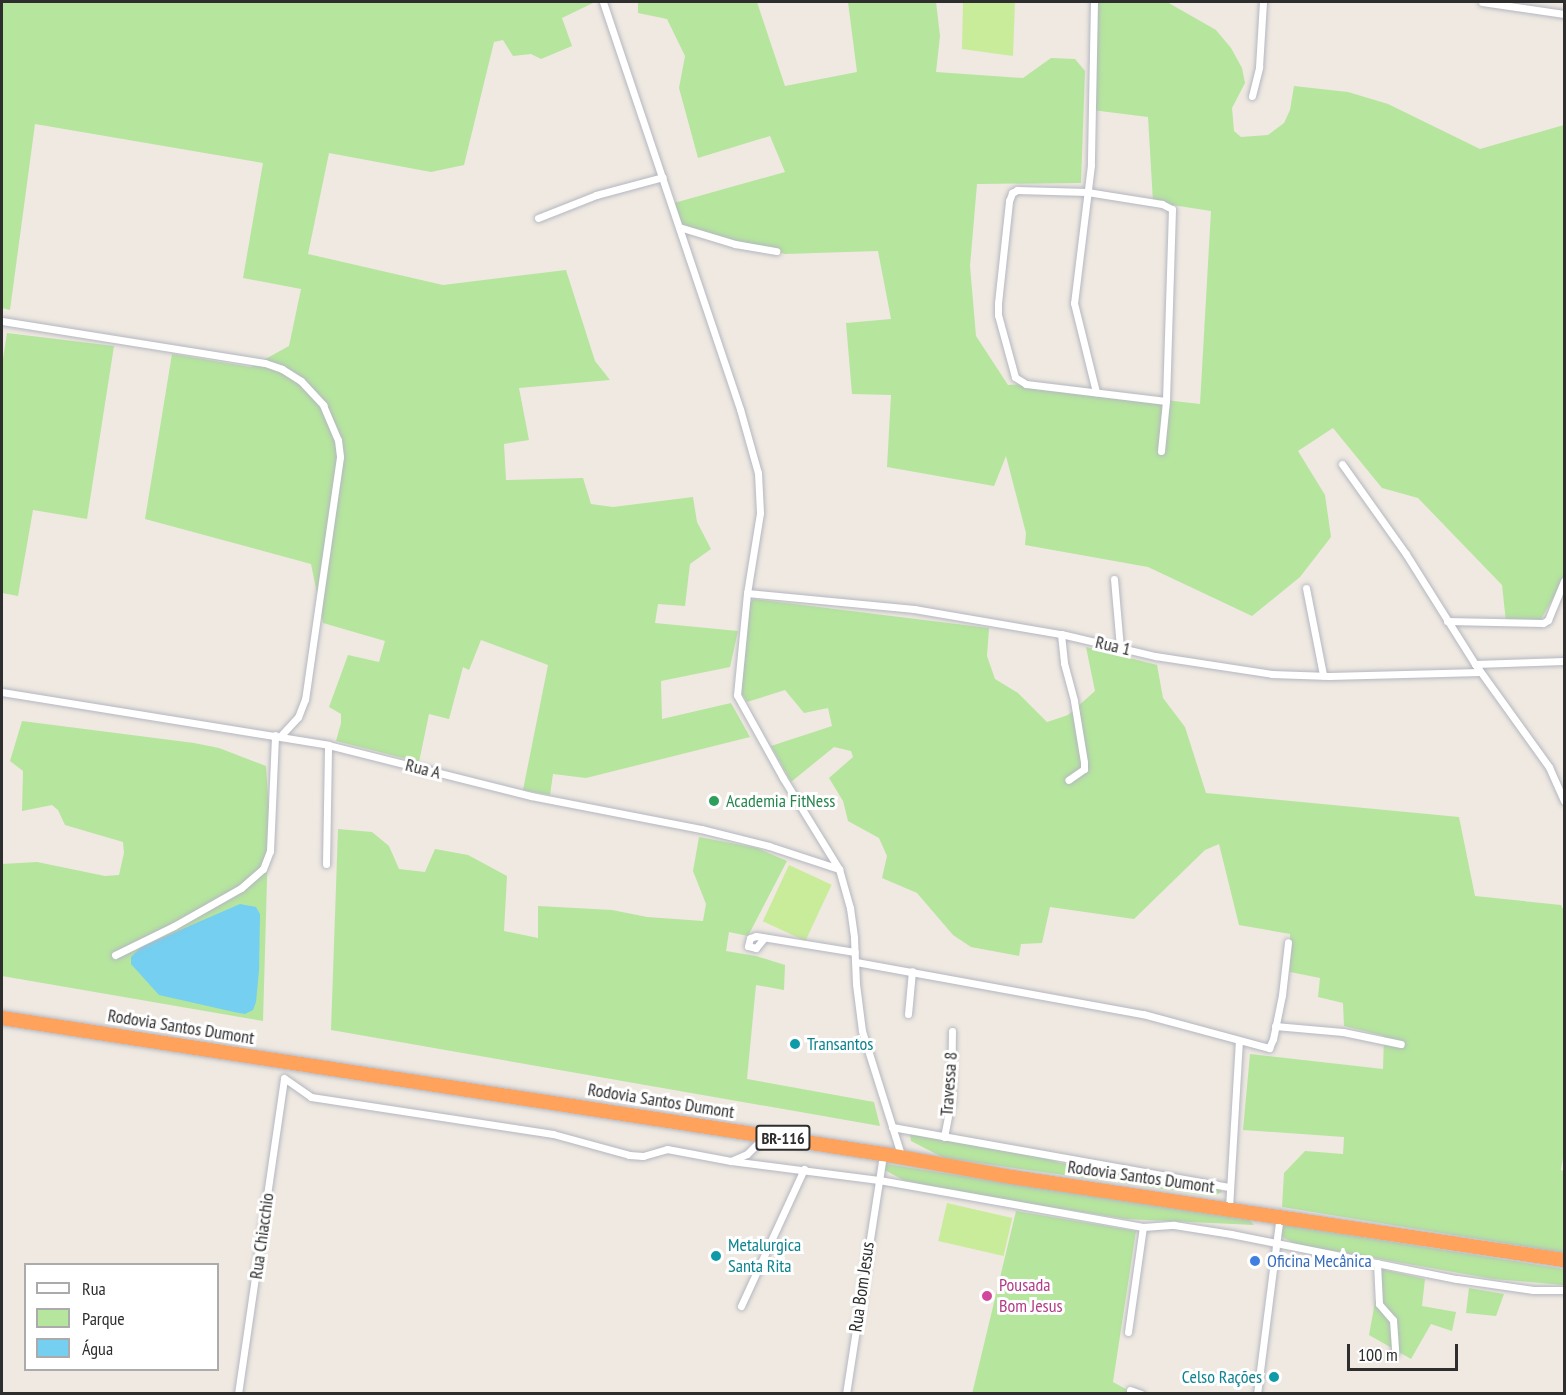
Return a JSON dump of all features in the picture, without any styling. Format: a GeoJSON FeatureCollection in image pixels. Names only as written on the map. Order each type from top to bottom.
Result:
{"type":"FeatureCollection","features":[{"type":"Feature","properties":{"kind":"highway","name":"Rodovia Santos Dumont"},"geometry":{"type":"LineString","coordinates":[[2,1018],[1564,1260]]}},
{"type":"Feature","properties":{"kind":"street"},"geometry":{"type":"LineString","coordinates":[[603,2],[740,409],[758,473],[760,513],[747,593],[737,680],[740,704],[839,870],[850,908],[862,1032],[902,1158]]}},
{"type":"Feature","properties":{"kind":"street"},"geometry":{"type":"LineString","coordinates":[[1094,2],[1092,143],[1074,303],[1096,392]]}},
{"type":"Feature","properties":{"kind":"street"},"geometry":{"type":"LineString","coordinates":[[1252,96],[1259,68],[1263,2]]}},
{"type":"Feature","properties":{"kind":"street"},"geometry":{"type":"LineString","coordinates":[[1482,2],[1564,14]]}},
{"type":"Feature","properties":{"kind":"street"},"geometry":{"type":"LineString","coordinates":[[538,218],[596,195],[663,177]]}},
{"type":"Feature","properties":{"kind":"street"},"geometry":{"type":"LineString","coordinates":[[1161,451],[1166,401],[1172,209],[1162,204],[1087,192],[1017,190],[1012,193],[998,315],[1010,364],[1017,380],[1037,386],[1166,401]]}},
{"type":"Feature","properties":{"kind":"street"},"geometry":{"type":"LineString","coordinates":[[679,227],[735,244],[776,251]]}},
{"type":"Feature","properties":{"kind":"street"},"geometry":{"type":"LineString","coordinates":[[2,321],[265,363],[282,369],[301,381],[323,405],[338,440],[340,457],[305,699],[298,717],[277,736],[270,851],[263,869],[241,888],[174,926],[115,955]]}},
{"type":"Feature","properties":{"kind":"street"},"geometry":{"type":"LineString","coordinates":[[1342,464],[1406,554],[1474,664],[1549,767],[1564,801]]}},
{"type":"Feature","properties":{"kind":"street"},"geometry":{"type":"LineString","coordinates":[[1114,579],[1120,648]]}},
{"type":"Feature","properties":{"kind":"street"},"geometry":{"type":"LineString","coordinates":[[1447,621],[1543,623],[1548,620],[1564,581]]}},
{"type":"Feature","properties":{"kind":"street"},"geometry":{"type":"LineString","coordinates":[[1306,588],[1323,675]]}},
{"type":"Feature","properties":{"kind":"street","name":"Rua 1"},"geometry":{"type":"LineString","coordinates":[[747,593],[914,609],[1061,634],[1227,669],[1272,674],[1480,672]]}},
{"type":"Feature","properties":{"kind":"street"},"geometry":{"type":"LineString","coordinates":[[1061,634],[1064,663],[1074,701],[1084,762],[1084,769],[1068,780]]}},
{"type":"Feature","properties":{"kind":"street"},"geometry":{"type":"LineString","coordinates":[[1474,664],[1564,661]]}},
{"type":"Feature","properties":{"kind":"street","name":"Rua A"},"geometry":{"type":"LineString","coordinates":[[2,692],[328,745],[531,796],[701,829],[770,846],[839,870]]}},
{"type":"Feature","properties":{"kind":"street"},"geometry":{"type":"LineString","coordinates":[[326,864],[328,745]]}},
{"type":"Feature","properties":{"kind":"street"},"geometry":{"type":"LineString","coordinates":[[764,938],[855,952]]}},
{"type":"Feature","properties":{"kind":"street"},"geometry":{"type":"LineString","coordinates":[[856,962],[1143,1014],[1239,1042],[1269,1048],[1274,1039],[1282,995],[1288,942]]}},
{"type":"Feature","properties":{"kind":"street"},"geometry":{"type":"LineString","coordinates":[[908,1014],[912,971]]}},
{"type":"Feature","properties":{"kind":"street"},"geometry":{"type":"LineString","coordinates":[[1275,1026],[1342,1032],[1401,1044]]}},
{"type":"Feature","properties":{"kind":"street","name":"Travessa 8"},"geometry":{"type":"LineString","coordinates":[[944,1137],[951,1102],[952,1031]]}},
{"type":"Feature","properties":{"kind":"street"},"geometry":{"type":"LineString","coordinates":[[1229,1208],[1239,1042]]}},
{"type":"Feature","properties":{"kind":"street","name":"Rua Chiacchio"},"geometry":{"type":"LineString","coordinates":[[238,1394],[284,1078],[314,1098],[553,1134],[629,1155],[643,1155],[667,1149],[731,1161]]}},
{"type":"Feature","properties":{"kind":"street"},"geometry":{"type":"LineString","coordinates":[[892,1127],[1229,1187]]}},
{"type":"Feature","properties":{"kind":"street"},"geometry":{"type":"LineString","coordinates":[[731,1161],[747,1154],[765,1136]]}},
{"type":"Feature","properties":{"kind":"street","name":"Rua Bom Jesus"},"geometry":{"type":"LineString","coordinates":[[846,1394],[883,1154]]}},
{"type":"Feature","properties":{"kind":"street"},"geometry":{"type":"LineString","coordinates":[[731,1161],[879,1180],[1143,1227],[1174,1226],[1478,1282],[1533,1290],[1564,1290]]}},
{"type":"Feature","properties":{"kind":"street"},"geometry":{"type":"LineString","coordinates":[[741,1306],[804,1169]]}},
{"type":"Feature","properties":{"kind":"street"},"geometry":{"type":"LineString","coordinates":[[1257,1394],[1280,1215]]}},
{"type":"Feature","properties":{"kind":"street"},"geometry":{"type":"LineString","coordinates":[[1128,1332],[1143,1227]]}},
{"type":"Feature","properties":{"kind":"street"},"geometry":{"type":"LineString","coordinates":[[1377,1263],[1379,1305],[1393,1320],[1395,1352]]}},
{"type":"Feature","properties":{"kind":"street"},"geometry":{"type":"LineString","coordinates":[[1130,1390],[1141,1394]]}},
{"type":"Feature","properties":{"kind":"green space"},"geometry":{"type":"Polygon","coordinates":[[[2,2],[595,2],[562,18],[572,46],[541,59],[531,54],[513,56],[503,40],[494,42],[464,165],[431,172],[329,153],[308,254],[443,285],[566,270],[595,361],[610,380],[519,388],[529,440],[504,444],[506,480],[583,478],[591,504],[613,507],[693,497],[697,522],[711,549],[690,564],[685,606],[658,604],[655,623],[738,631],[730,667],[661,681],[662,719],[731,703],[750,737],[586,778],[553,774],[550,795],[523,790],[548,665],[481,640],[469,670],[463,667],[449,719],[429,714],[419,762],[336,741],[341,714],[329,707],[348,655],[379,662],[385,641],[323,623],[311,564],[145,519],[172,354],[251,367],[289,346],[301,289],[243,278],[263,163],[35,124],[10,310],[2,308],[2,2]]]}},
{"type":"Feature","properties":{"kind":"green space"},"geometry":{"type":"Polygon","coordinates":[[[638,2],[757,2],[785,86],[857,72],[848,2],[936,2],[940,36],[936,72],[1023,78],[1051,58],[1075,59],[1085,71],[1081,183],[977,184],[970,266],[976,336],[1008,385],[1026,384],[1200,404],[1211,211],[1153,202],[1148,117],[1092,110],[1094,2],[1167,2],[1216,30],[1231,48],[1242,68],[1245,83],[1232,108],[1234,131],[1241,137],[1268,135],[1284,123],[1290,110],[1294,86],[1348,92],[1388,104],[1480,149],[1564,125],[1564,580],[1538,624],[1506,622],[1502,585],[1418,498],[1382,488],[1333,428],[1298,451],[1325,495],[1331,537],[1300,577],[1252,616],[1148,567],[1025,545],[1026,533],[1006,456],[994,486],[887,467],[891,395],[852,394],[846,323],[891,319],[878,251],[785,254],[683,226],[674,203],[785,172],[770,136],[698,158],[679,88],[685,56],[667,19],[638,13],[638,2]]]}},
{"type":"Feature","properties":{"kind":"green space"},"geometry":{"type":"Polygon","coordinates":[[[963,2],[1015,2],[1013,56],[962,49],[963,2]]]}},
{"type":"Feature","properties":{"kind":"green space"},"geometry":{"type":"Polygon","coordinates":[[[7,333],[114,346],[87,519],[33,510],[18,596],[2,593],[2,365],[7,333]]]}},
{"type":"Feature","properties":{"kind":"green space"},"geometry":{"type":"Polygon","coordinates":[[[754,599],[989,628],[987,656],[995,679],[1018,693],[1047,722],[1068,715],[1095,691],[1086,647],[1157,665],[1163,698],[1185,727],[1206,793],[1459,817],[1475,896],[1561,905],[1564,911],[1564,1152],[1561,1170],[1564,1171],[1564,1253],[1282,1207],[1284,1173],[1305,1151],[1343,1154],[1344,1137],[1243,1130],[1250,1054],[1383,1069],[1384,1036],[1344,1026],[1343,1003],[1318,997],[1320,978],[1290,972],[1290,934],[1239,925],[1219,844],[1205,850],[1134,919],[1050,907],[1042,943],[1021,944],[1019,956],[971,947],[953,935],[917,893],[882,878],[887,856],[879,838],[848,821],[843,801],[829,778],[853,757],[851,751],[834,747],[791,782],[771,746],[832,726],[828,708],[804,713],[785,690],[747,702],[741,692],[750,602],[754,599]]]}},
{"type":"Feature","properties":{"kind":"green space"},"geometry":{"type":"Polygon","coordinates":[[[22,721],[194,743],[219,748],[266,766],[269,810],[263,1021],[2,976],[2,864],[37,862],[105,876],[119,875],[124,853],[123,842],[65,825],[58,810],[52,805],[22,811],[23,771],[10,761],[22,721]]]}},
{"type":"Feature","properties":{"kind":"green space"},"geometry":{"type":"Polygon","coordinates":[[[338,829],[372,832],[389,846],[399,869],[425,872],[435,849],[468,855],[507,876],[504,931],[538,938],[538,906],[612,910],[647,917],[703,921],[706,904],[693,871],[699,837],[757,848],[787,861],[748,936],[729,932],[726,951],[756,956],[785,965],[784,990],[756,985],[747,1079],[874,1102],[880,1126],[331,1030],[338,829]]]}},
{"type":"Feature","properties":{"kind":"green space"},"geometry":{"type":"Polygon","coordinates":[[[789,865],[832,885],[805,941],[763,921],[789,865]]]}},
{"type":"Feature","properties":{"kind":"green space"},"geometry":{"type":"Polygon","coordinates":[[[910,1134],[941,1136],[1028,1153],[1060,1163],[1219,1188],[1222,1192],[1212,1196],[944,1158],[911,1141],[910,1134]]]}},
{"type":"Feature","properties":{"kind":"green space"},"geometry":{"type":"Polygon","coordinates":[[[885,1164],[1250,1220],[1254,1225],[1126,1219],[951,1191],[903,1180],[883,1169],[885,1164]]]}},
{"type":"Feature","properties":{"kind":"green space"},"geometry":{"type":"Polygon","coordinates":[[[947,1203],[1012,1218],[1004,1256],[938,1241],[947,1203]]]}},
{"type":"Feature","properties":{"kind":"green space"},"geometry":{"type":"Polygon","coordinates":[[[1016,1211],[1136,1231],[1113,1382],[1133,1393],[972,1394],[1016,1211]]]}},
{"type":"Feature","properties":{"kind":"green space"},"geometry":{"type":"Polygon","coordinates":[[[1280,1224],[1564,1269],[1564,1285],[1493,1279],[1295,1244],[1279,1235],[1280,1224]]]}},
{"type":"Feature","properties":{"kind":"green space"},"geometry":{"type":"Polygon","coordinates":[[[1381,1269],[1425,1279],[1422,1306],[1456,1312],[1452,1331],[1431,1324],[1411,1359],[1369,1335],[1381,1269]]]}},
{"type":"Feature","properties":{"kind":"green space"},"geometry":{"type":"Polygon","coordinates":[[[1469,1288],[1504,1294],[1496,1316],[1466,1313],[1469,1288]]]}},
{"type":"Feature","properties":{"kind":"water"},"geometry":{"type":"Polygon","coordinates":[[[240,904],[256,907],[260,914],[259,970],[253,1010],[245,1014],[159,995],[131,964],[131,957],[141,947],[240,904]]]}},
{"type":"Feature","properties":{"kind":"place","name":"Academia FitNess"},"geometry":{"type":"Point","coordinates":[714,801]}},
{"type":"Feature","properties":{"kind":"place","name":"Transantos"},"geometry":{"type":"Point","coordinates":[795,1044]}},
{"type":"Feature","properties":{"kind":"place","name":"Metalurgica Santa Rita"},"geometry":{"type":"Point","coordinates":[716,1256]}},
{"type":"Feature","properties":{"kind":"place","name":"Oficina Mecânica"},"geometry":{"type":"Point","coordinates":[1255,1261]}},
{"type":"Feature","properties":{"kind":"place","name":"Pousada Bom Jesus"},"geometry":{"type":"Point","coordinates":[987,1296]}},
{"type":"Feature","properties":{"kind":"place","name":"Celso Rações"},"geometry":{"type":"Point","coordinates":[1274,1377]}}]}
